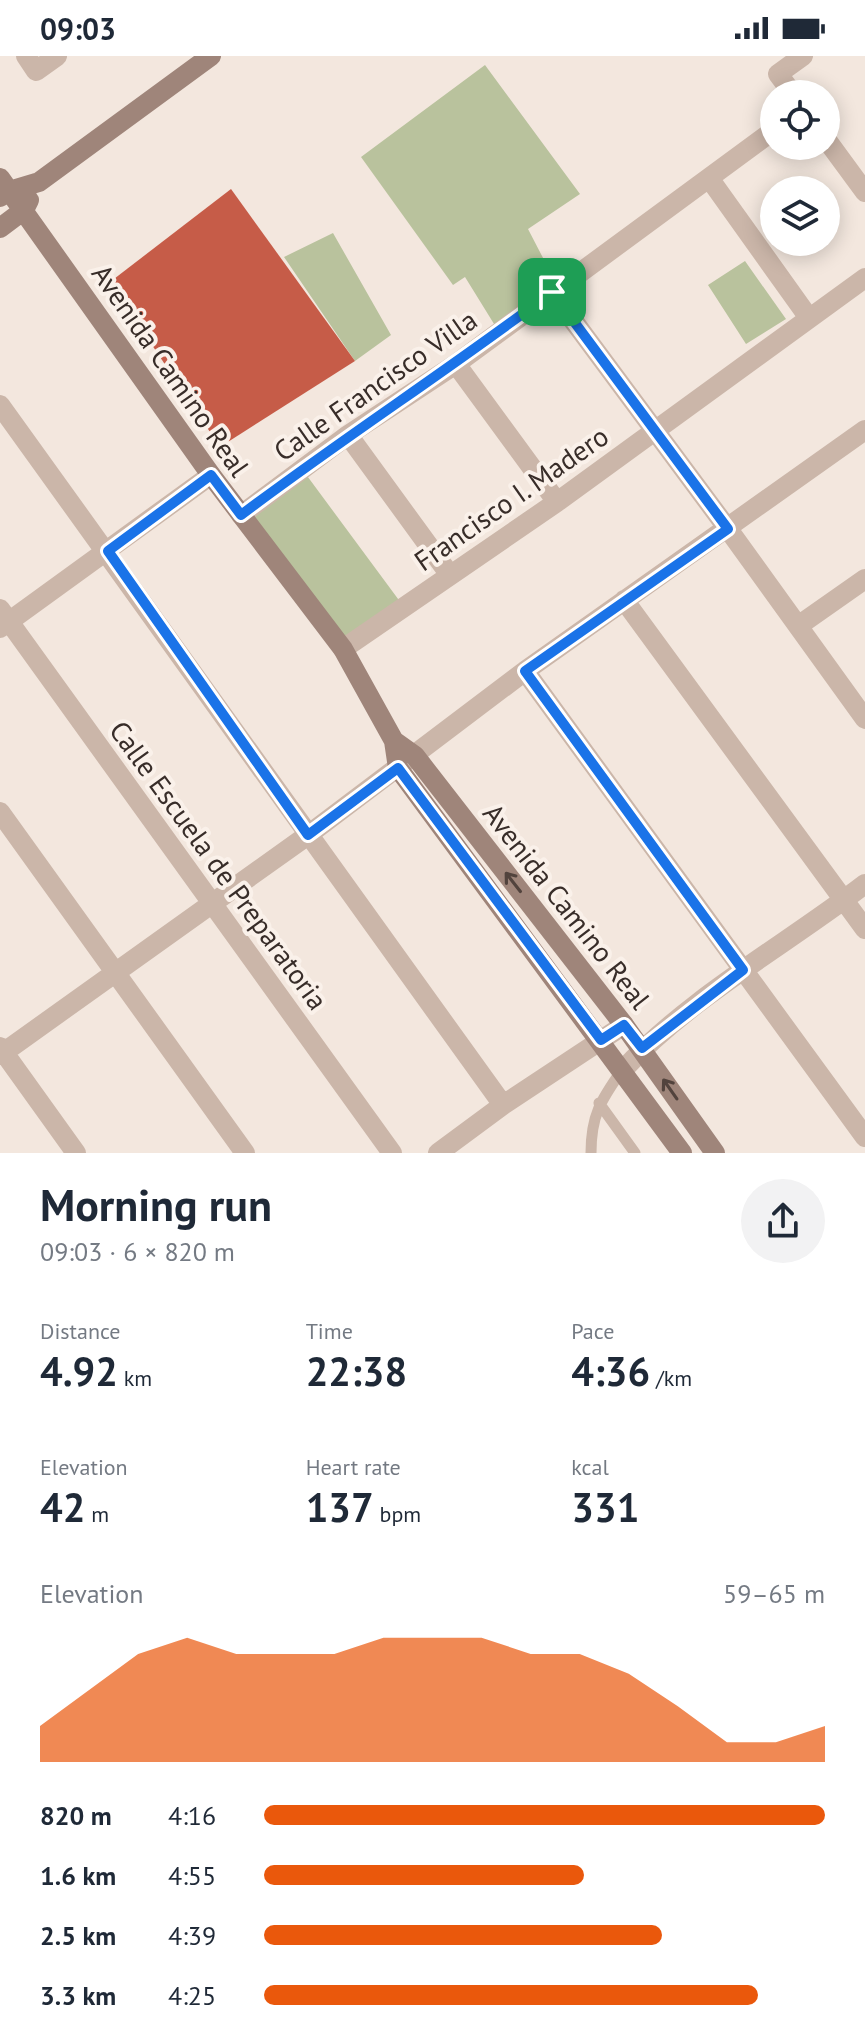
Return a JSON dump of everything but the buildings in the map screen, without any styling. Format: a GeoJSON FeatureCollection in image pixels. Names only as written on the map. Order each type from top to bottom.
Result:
{"type":"FeatureCollection","features":[{"type":"Feature","properties":{"kind":"street"},"geometry":{"type":"LineString","coordinates":[[31,63],[57,56]]}},
{"type":"Feature","properties":{"kind":"street"},"geometry":{"type":"LineString","coordinates":[[0,228],[24,210],[39,182],[211,56]]}},
{"type":"Feature","properties":{"kind":"street"},"geometry":{"type":"LineString","coordinates":[[782,80],[778,74],[803,56]]}},
{"type":"Feature","properties":{"kind":"street","name":"Calle Francisco Villa"},"geometry":{"type":"LineString","coordinates":[[241,515],[348,435],[456,364],[760,140]]}},
{"type":"Feature","properties":{"kind":"street"},"geometry":{"type":"LineString","coordinates":[[840,158],[865,192]]}},
{"type":"Feature","properties":{"kind":"street"},"geometry":{"type":"LineString","coordinates":[[709,178],[809,318]]}},
{"type":"Feature","properties":{"kind":"street"},"geometry":{"type":"LineString","coordinates":[[3,188],[39,182]]}},
{"type":"Feature","properties":{"kind":"street","name":"Avenida Camino Real"},"geometry":{"type":"LineString","coordinates":[[3,188],[24,210],[211,475],[343,649],[394,741],[398,768],[682,1153]]}},
{"type":"Feature","properties":{"kind":"street","name":"Francisco I. Madero"},"geometry":{"type":"LineString","coordinates":[[343,649],[557,502],[865,278]]}},
{"type":"Feature","properties":{"kind":"street"},"geometry":{"type":"LineString","coordinates":[[552,292],[865,719]]}},
{"type":"Feature","properties":{"kind":"street"},"geometry":{"type":"LineString","coordinates":[[456,364],[557,502]]}},
{"type":"Feature","properties":{"kind":"street"},"geometry":{"type":"LineString","coordinates":[[0,405],[108,551],[503,1105]]}},
{"type":"Feature","properties":{"kind":"street"},"geometry":{"type":"LineString","coordinates":[[76,1153],[1,1051],[308,835],[525,671],[865,430]]}},
{"type":"Feature","properties":{"kind":"street"},"geometry":{"type":"LineString","coordinates":[[348,435],[450,575]]}},
{"type":"Feature","properties":{"kind":"street"},"geometry":{"type":"LineString","coordinates":[[3,619],[108,551],[211,475]]}},
{"type":"Feature","properties":{"kind":"street"},"geometry":{"type":"LineString","coordinates":[[798,626],[865,579]]}},
{"type":"Feature","properties":{"kind":"street"},"geometry":{"type":"LineString","coordinates":[[624,600],[865,929]]}},
{"type":"Feature","properties":{"kind":"street","name":"Calle Escuela de Preparatoria"},"geometry":{"type":"LineString","coordinates":[[3,619],[392,1153]]}},
{"type":"Feature","properties":{"kind":"street"},"geometry":{"type":"LineString","coordinates":[[525,671],[865,1137]]}},
{"type":"Feature","properties":{"kind":"street","name":"Avenida Camino Real"},"geometry":{"type":"LineString","coordinates":[[394,741],[415,756],[642,1048],[715,1153]]}},
{"type":"Feature","properties":{"kind":"street"},"geometry":{"type":"LineString","coordinates":[[0,812],[245,1153]]}},
{"type":"Feature","properties":{"kind":"street"},"geometry":{"type":"LineString","coordinates":[[623,1070],[642,1048],[743,970],[865,884]]}},
{"type":"Feature","properties":{"kind":"street"},"geometry":{"type":"LineString","coordinates":[[438,1153],[503,1105],[624,1025]]}},
{"type":"Feature","properties":{"kind":"lane"},"geometry":{"type":"LineString","coordinates":[[591,1153],[591,1130],[599,1103],[623,1070]]}},
{"type":"Feature","properties":{"kind":"lane"},"geometry":{"type":"LineString","coordinates":[[599,1103],[635,1153]]}},
{"type":"Feature","properties":{"kind":"green space"},"geometry":{"type":"Polygon","coordinates":[[[485,65],[580,194],[528,229],[555,281],[499,332],[465,277],[453,285],[361,157],[485,65]]]}},
{"type":"Feature","properties":{"kind":"green space"},"geometry":{"type":"Polygon","coordinates":[[[333,233],[391,335],[355,361],[284,257],[333,233]]]}},
{"type":"Feature","properties":{"kind":"green space"},"geometry":{"type":"Polygon","coordinates":[[[745,261],[786,319],[746,344],[708,285],[745,261]]]}},
{"type":"Feature","properties":{"kind":"green space"},"geometry":{"type":"Polygon","coordinates":[[[302,469],[404,607],[343,649],[241,515],[302,469]]]}},
{"type":"Feature","properties":{"kind":"route"},"geometry":{"type":"LineString","coordinates":[[552,292],[728,529],[525,671],[743,970],[642,1048],[624,1025],[601,1040],[398,768],[308,835],[108,551],[211,475],[241,515],[348,435],[456,364],[552,292]]}}]}
